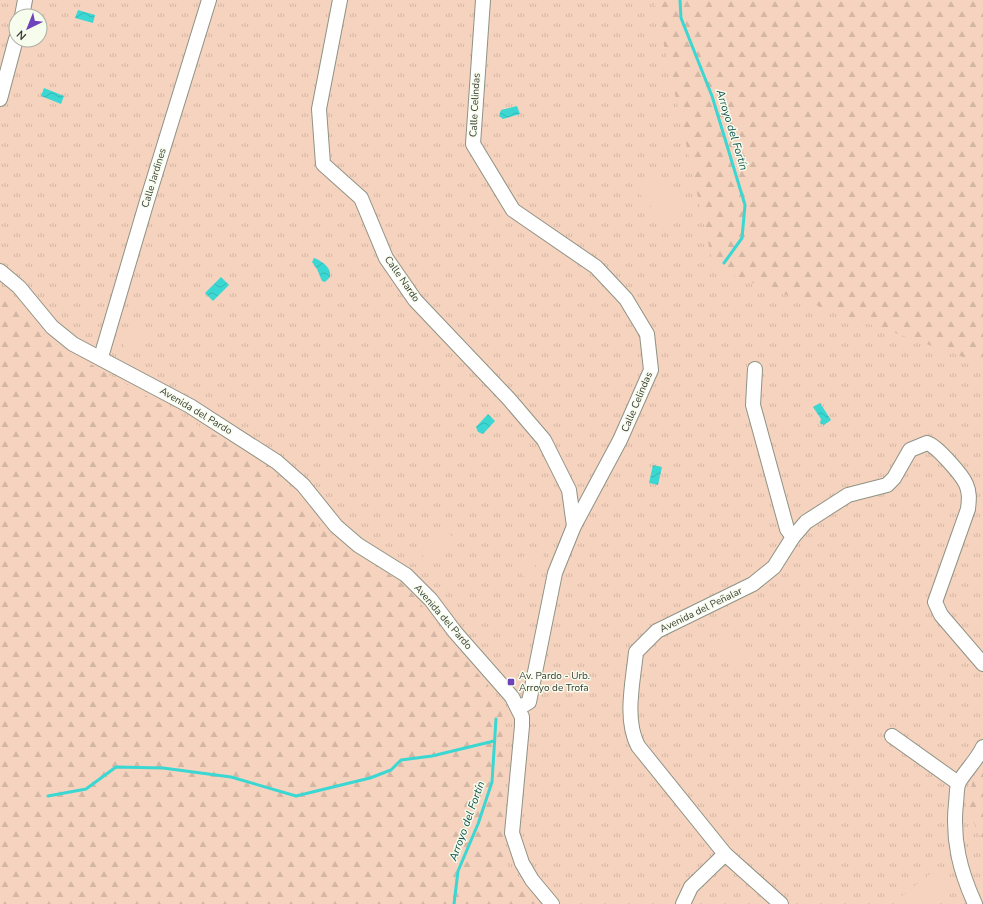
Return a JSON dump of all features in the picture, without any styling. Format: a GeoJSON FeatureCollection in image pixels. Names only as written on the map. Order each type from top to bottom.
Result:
{"type":"FeatureCollection","features":[{"type":"Feature","properties":{"kind":"street","name":"Calle Jardines"},"geometry":{"type":"LineString","coordinates":[[101,357],[209,0]]}},
{"type":"Feature","properties":{"kind":"street","name":"Calle Nardo"},"geometry":{"type":"LineString","coordinates":[[340,0],[319,109],[324,164],[361,198],[386,258],[415,300],[509,399],[544,440],[569,490],[574,526]]}},
{"type":"Feature","properties":{"kind":"street","name":"Calle Celindas"},"geometry":{"type":"LineString","coordinates":[[483,0],[473,144],[514,210],[596,267],[626,299],[647,334],[651,370],[620,440],[574,526],[555,572],[529,702],[519,708]]}},
{"type":"Feature","properties":{"kind":"street"},"geometry":{"type":"LineString","coordinates":[[0,99],[14,48]]}},
{"type":"Feature","properties":{"kind":"street","name":"Avenida del Pardo"},"geometry":{"type":"LineString","coordinates":[[0,271],[19,287],[52,327],[74,344],[101,357],[190,406],[277,462],[303,485],[336,526],[358,545],[406,576],[431,600],[455,632],[500,682],[519,708],[522,717],[522,726],[512,833],[522,863],[532,880],[552,904]]}},
{"type":"Feature","properties":{"kind":"street"},"geometry":{"type":"LineString","coordinates":[[755,369],[753,405],[787,529],[793,537]]}},
{"type":"Feature","properties":{"kind":"street","name":"Avenida del Peñalar"},"geometry":{"type":"LineString","coordinates":[[781,904],[725,854],[638,746],[632,734],[631,708],[636,652],[657,632],[753,584],[774,567],[793,537],[806,522],[844,497],[887,485],[894,478],[910,450],[923,444],[931,444],[966,483],[970,495],[968,509],[935,602],[941,616],[983,664]]}},
{"type":"Feature","properties":{"kind":"street"},"geometry":{"type":"LineString","coordinates":[[892,736],[958,783]]}},
{"type":"Feature","properties":{"kind":"street"},"geometry":{"type":"LineString","coordinates":[[975,904],[965,881],[956,850],[954,822],[958,783],[978,757],[983,747]]}},
{"type":"Feature","properties":{"kind":"street"},"geometry":{"type":"LineString","coordinates":[[683,904],[691,887],[725,854]]}},
{"type":"Feature","properties":{"kind":"green space"},"geometry":{"type":"Polygon","coordinates":[[[0,0],[983,0],[983,904],[0,904],[0,0]]]}},
{"type":"Feature","properties":{"kind":"green space"},"geometry":{"type":"Polygon","coordinates":[[[654,0],[983,0],[983,364],[714,269],[654,0]]]}},
{"type":"Feature","properties":{"kind":"green space"},"geometry":{"type":"Polygon","coordinates":[[[653,172],[687,210],[669,226],[635,189],[653,172]]]}},
{"type":"Feature","properties":{"kind":"green space"},"geometry":{"type":"Polygon","coordinates":[[[0,283],[48,340],[271,467],[320,527],[406,586],[502,703],[505,863],[545,904],[0,904],[0,283]]]}},
{"type":"Feature","properties":{"kind":"green space"},"geometry":{"type":"Polygon","coordinates":[[[133,319],[145,324],[135,351],[123,346],[133,319]]]}},
{"type":"Feature","properties":{"kind":"green space"},"geometry":{"type":"Polygon","coordinates":[[[442,527],[455,539],[431,564],[419,552],[442,527]]]}},
{"type":"Feature","properties":{"kind":"green space"},"geometry":{"type":"Polygon","coordinates":[[[533,546],[544,556],[525,577],[514,567],[533,546]]]}},
{"type":"Feature","properties":{"kind":"green space"},"geometry":{"type":"Polygon","coordinates":[[[728,628],[749,659],[734,670],[712,639],[728,628]]]}},
{"type":"Feature","properties":{"kind":"green space"},"geometry":{"type":"Polygon","coordinates":[[[983,744],[983,843],[966,806],[983,744]]]}},
{"type":"Feature","properties":{"kind":"green space"},"geometry":{"type":"Polygon","coordinates":[[[940,866],[957,887],[935,904],[902,904],[898,899],[940,866]]]}},
{"type":"Feature","properties":{"kind":"water"},"geometry":{"type":"Polygon","coordinates":[[[78,10],[95,15],[93,23],[75,18],[78,10]]]}},
{"type":"Feature","properties":{"kind":"water"},"geometry":{"type":"Polygon","coordinates":[[[44,88],[64,96],[61,104],[41,96],[44,88]]]}},
{"type":"Feature","properties":{"kind":"water"},"geometry":{"type":"Polygon","coordinates":[[[517,106],[520,114],[503,119],[499,116],[501,110],[517,106]]]}},
{"type":"Feature","properties":{"kind":"water"},"geometry":{"type":"Polygon","coordinates":[[[314,258],[328,268],[330,277],[325,282],[322,281],[312,262],[314,258]]]}},
{"type":"Feature","properties":{"kind":"water"},"geometry":{"type":"Polygon","coordinates":[[[221,277],[229,285],[213,301],[205,293],[221,277]]]}},
{"type":"Feature","properties":{"kind":"water"},"geometry":{"type":"Polygon","coordinates":[[[820,403],[831,420],[824,425],[820,423],[821,419],[813,407],[820,403]]]}},
{"type":"Feature","properties":{"kind":"water"},"geometry":{"type":"Polygon","coordinates":[[[488,414],[495,421],[483,434],[478,432],[476,427],[488,414]]]}},
{"type":"Feature","properties":{"kind":"water"},"geometry":{"type":"Polygon","coordinates":[[[653,465],[662,467],[658,485],[649,483],[653,465]]]}},
{"type":"Feature","properties":{"kind":"waterway","name":"Arroyo del Fortín"},"geometry":{"type":"LineString","coordinates":[[680,0],[681,18],[712,96],[745,205],[742,238],[724,263]]}},
{"type":"Feature","properties":{"kind":"waterway","name":"Arroyo del Fortín"},"geometry":{"type":"LineString","coordinates":[[454,904],[458,871],[478,824],[492,782],[496,719]]}},
{"type":"Feature","properties":{"kind":"waterway"},"geometry":{"type":"LineString","coordinates":[[48,796],[86,789],[116,767],[163,768],[231,777],[296,796],[370,778],[391,770],[401,760],[432,756],[494,741]]}},
{"type":"Feature","properties":{"kind":"place","name":"Av. Pardo - Urb. Arroyo de Trofa"},"geometry":{"type":"Point","coordinates":[511,682]}}]}
